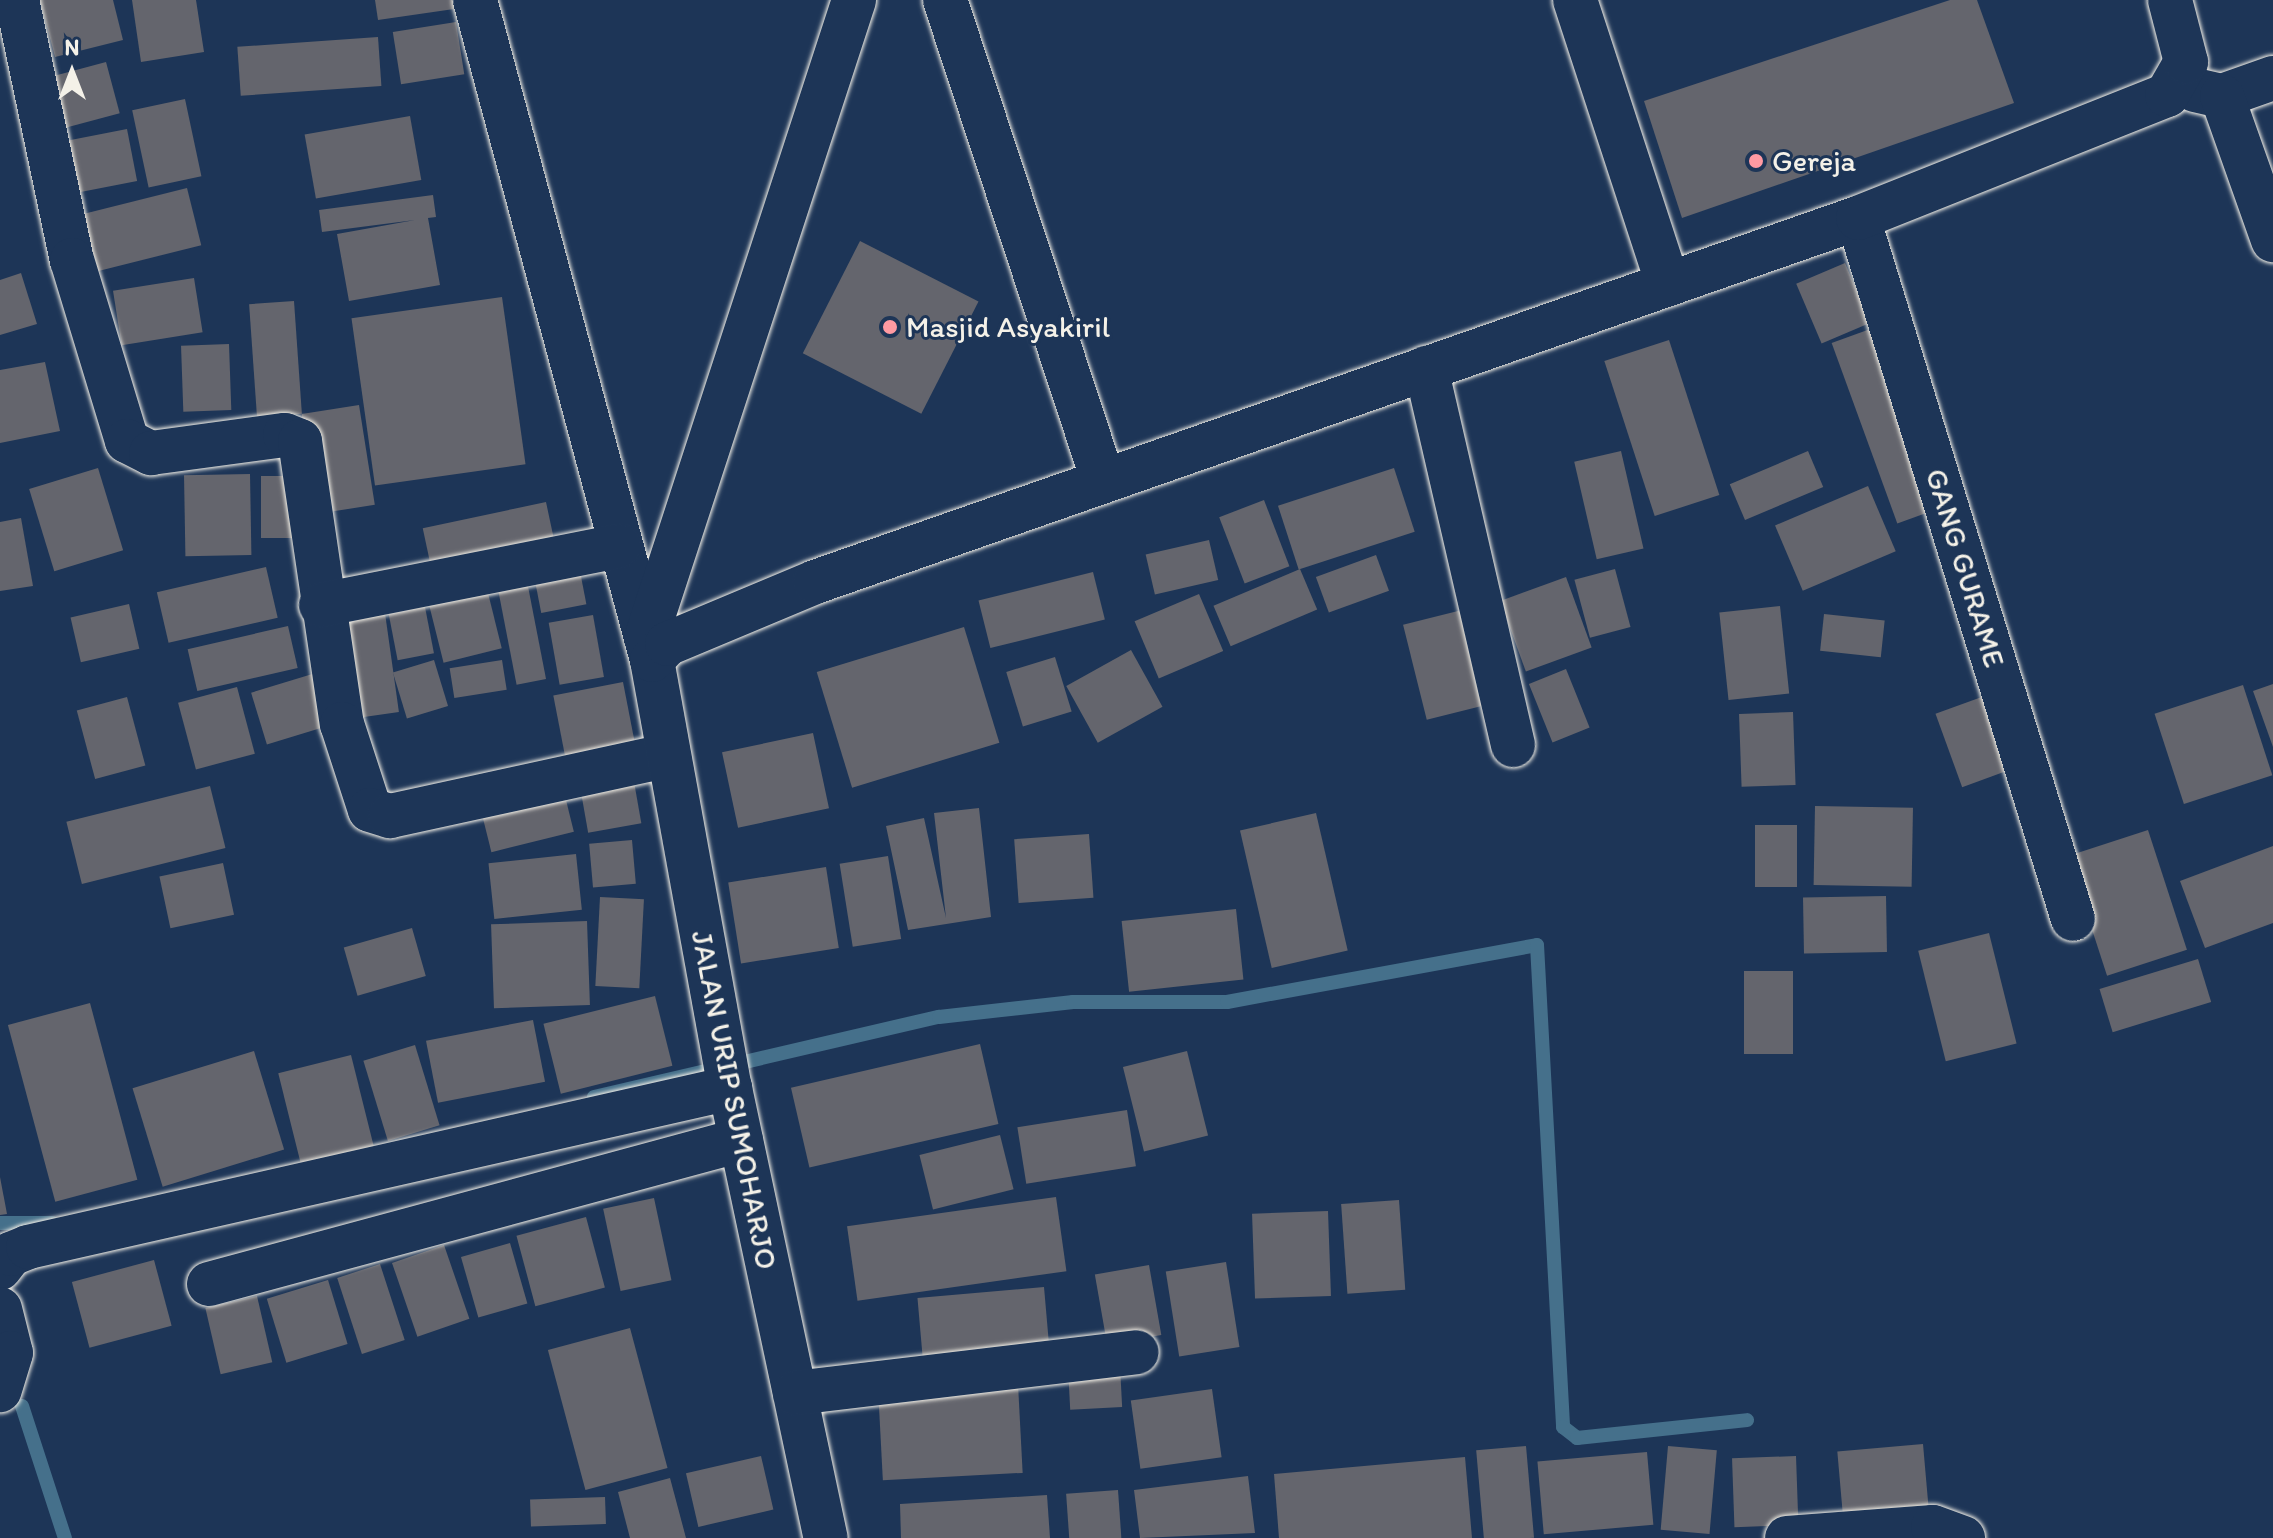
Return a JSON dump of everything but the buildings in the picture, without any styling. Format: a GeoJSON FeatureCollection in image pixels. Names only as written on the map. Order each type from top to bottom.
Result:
{"type":"FeatureCollection","features":[{"type":"Feature","properties":{"kind":"street"},"geometry":{"type":"LineString","coordinates":[[17,0],[72,260],[127,441],[151,453],[296,435],[321,605],[349,755],[370,810],[378,815],[665,756]]}},
{"type":"Feature","properties":{"kind":"street","name":"JALAN URIP SUMOHARJO"},"geometry":{"type":"LineString","coordinates":[[475,0],[649,649],[665,756],[741,1140],[826,1538]]}},
{"type":"Feature","properties":{"kind":"street"},"geometry":{"type":"LineString","coordinates":[[649,649],[854,0]]}},
{"type":"Feature","properties":{"kind":"street"},"geometry":{"type":"LineString","coordinates":[[945,0],[1103,480]]}},
{"type":"Feature","properties":{"kind":"street"},"geometry":{"type":"LineString","coordinates":[[1575,0],[1668,284]]}},
{"type":"Feature","properties":{"kind":"street"},"geometry":{"type":"LineString","coordinates":[[2170,0],[2185,47],[2177,86]]}},
{"type":"Feature","properties":{"kind":"street"},"geometry":{"type":"LineString","coordinates":[[649,649],[815,582],[1858,218],[2177,86],[2222,96],[2273,78]]}},
{"type":"Feature","properties":{"kind":"street"},"geometry":{"type":"LineString","coordinates":[[2222,96],[2273,240]]}},
{"type":"Feature","properties":{"kind":"street","name":"GANG GURAME"},"geometry":{"type":"LineString","coordinates":[[1858,218],[2073,919]]}},
{"type":"Feature","properties":{"kind":"street"},"geometry":{"type":"LineString","coordinates":[[1426,368],[1513,745]]}},
{"type":"Feature","properties":{"kind":"street"},"geometry":{"type":"LineString","coordinates":[[321,605],[619,546]]}},
{"type":"Feature","properties":{"kind":"street"},"geometry":{"type":"LineString","coordinates":[[0,1268],[11,1254],[28,1247],[727,1067]]}},
{"type":"Feature","properties":{"kind":"street"},"geometry":{"type":"LineString","coordinates":[[209,1284],[741,1140]]}},
{"type":"Feature","properties":{"kind":"street"},"geometry":{"type":"LineString","coordinates":[[0,1309],[11,1353],[11,1370],[0,1390]]}},
{"type":"Feature","properties":{"kind":"street"},"geometry":{"type":"LineString","coordinates":[[795,1393],[1137,1352]]}},
{"type":"Feature","properties":{"kind":"street"},"geometry":{"type":"LineString","coordinates":[[1787,1538],[1933,1527],[1963,1538]]}},
{"type":"Feature","properties":{"kind":"waterway"},"geometry":{"type":"LineString","coordinates":[[594,1097],[939,1017],[1073,1002],[1227,1002],[1537,945],[1563,1427],[1577,1438],[1747,1420]]}},
{"type":"Feature","properties":{"kind":"waterway"},"geometry":{"type":"LineString","coordinates":[[0,1223],[52,1223]]}},
{"type":"Feature","properties":{"kind":"waterway"},"geometry":{"type":"LineString","coordinates":[[22,1406],[65,1538]]}},
{"type":"Feature","properties":{"kind":"place","name":"Gereja"},"geometry":{"type":"Point","coordinates":[1756,161]}},
{"type":"Feature","properties":{"kind":"place","name":"Masjid Asyakiril"},"geometry":{"type":"Point","coordinates":[890,327]}}]}
